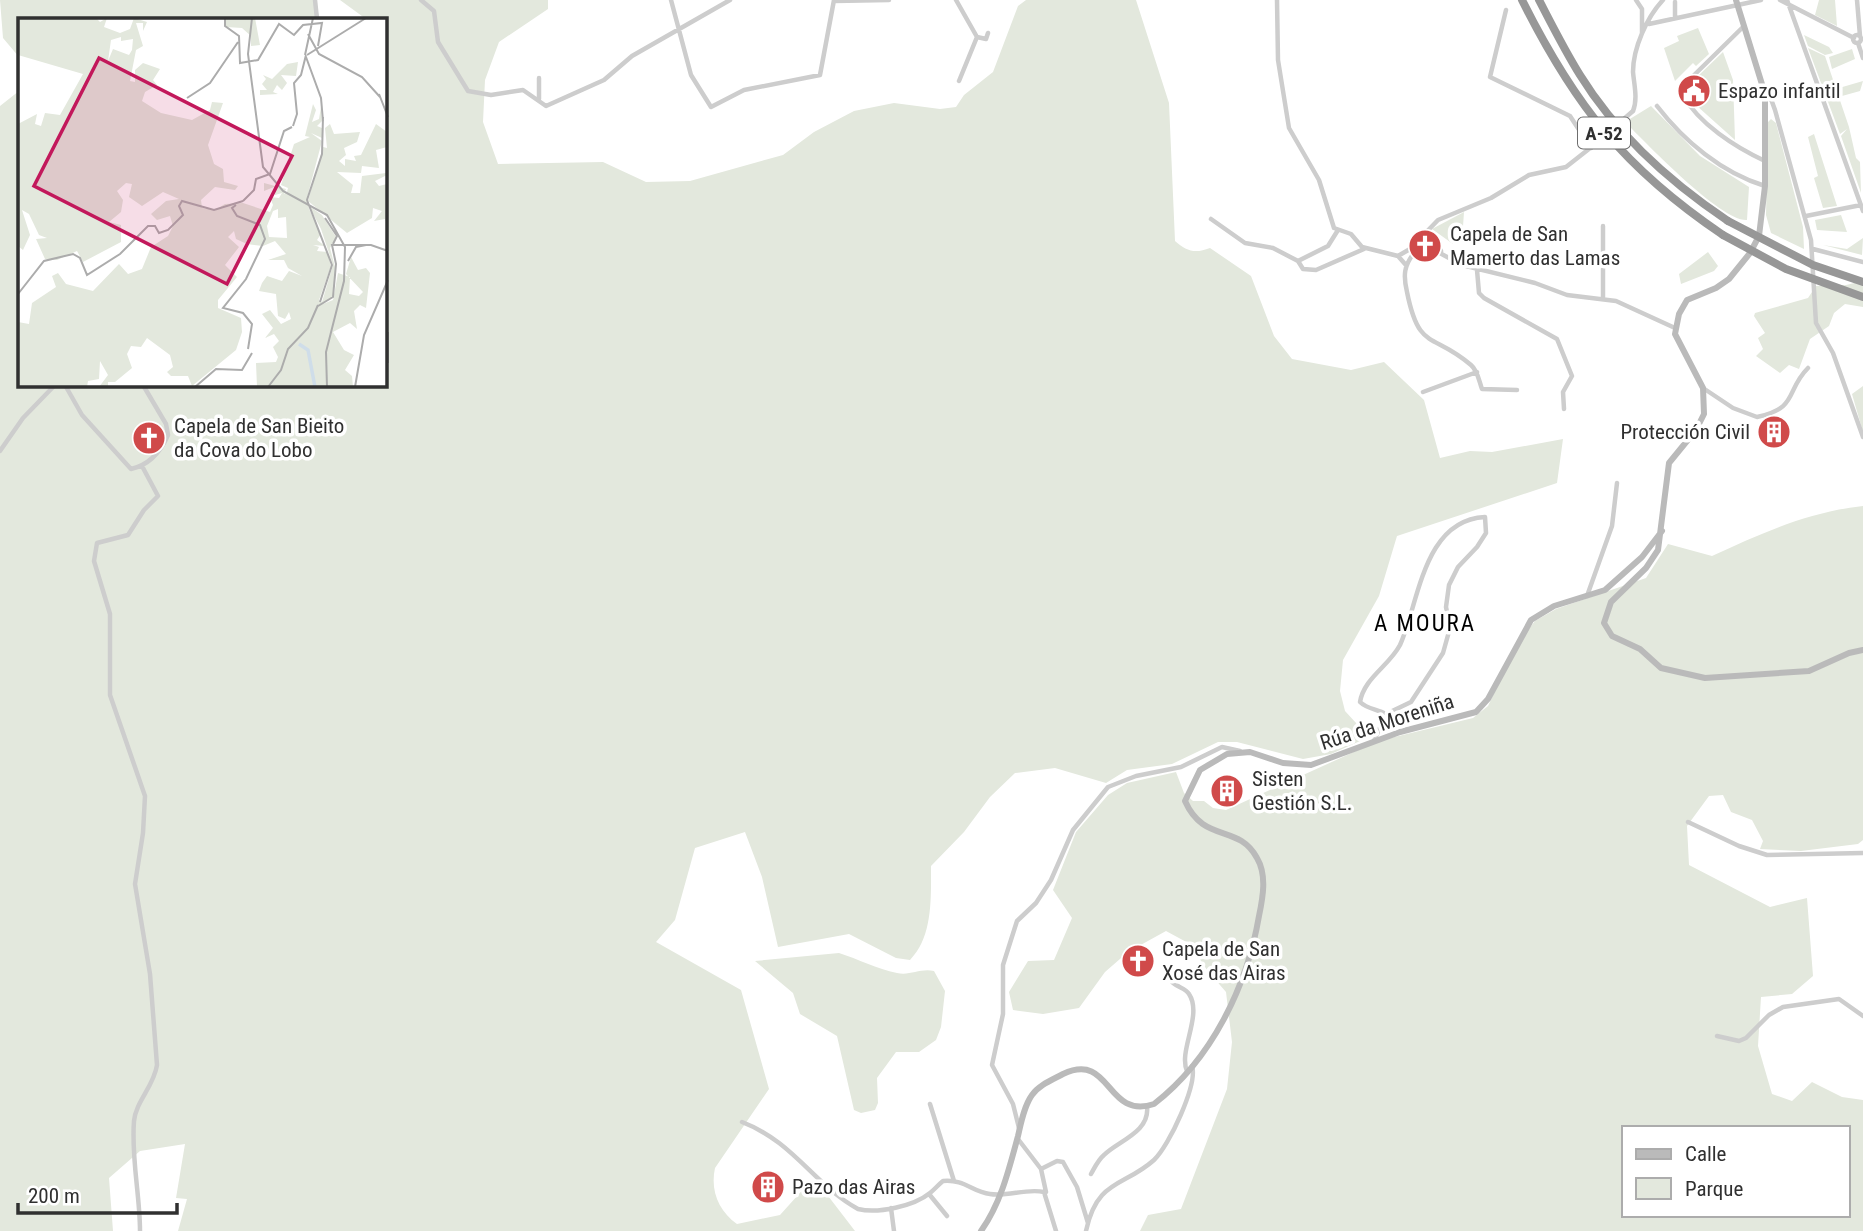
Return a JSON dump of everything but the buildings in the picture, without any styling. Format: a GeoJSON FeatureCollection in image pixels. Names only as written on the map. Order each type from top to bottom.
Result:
{"type":"FeatureCollection","features":[{"type":"Feature","properties":{"kind":"highway","name":"A-52"},"geometry":{"type":"LineString","coordinates":[[1522,0],[1568,85],[1612,143],[1683,208],[1723,235],[1786,269],[1863,297]]}},
{"type":"Feature","properties":{"kind":"highway","name":"A-52"},"geometry":{"type":"LineString","coordinates":[[1539,0],[1581,77],[1612,118],[1646,156],[1684,191],[1728,221],[1813,265],[1863,282]]}},
{"type":"Feature","properties":{"kind":"street"},"geometry":{"type":"LineString","coordinates":[[314,0],[317,18]]}},
{"type":"Feature","properties":{"kind":"street"},"geometry":{"type":"LineString","coordinates":[[421,0],[434,11],[438,42],[468,91],[491,95],[523,90],[548,106],[598,83],[632,57],[730,0]]}},
{"type":"Feature","properties":{"kind":"street"},"geometry":{"type":"LineString","coordinates":[[671,0],[681,29],[691,75],[710,107],[744,90],[820,75],[834,1],[889,0]]}},
{"type":"Feature","properties":{"kind":"street"},"geometry":{"type":"LineString","coordinates":[[717,0],[722,5]]}},
{"type":"Feature","properties":{"kind":"street"},"geometry":{"type":"LineString","coordinates":[[956,0],[977,37],[986,40],[988,33]]}},
{"type":"Feature","properties":{"kind":"street"},"geometry":{"type":"LineString","coordinates":[[1277,0],[1278,60],[1289,128],[1318,180],[1333,224],[1338,230],[1350,234],[1365,248],[1398,256],[1412,251],[1429,250],[1445,254],[1477,270],[1535,283],[1567,295],[1603,298],[1675,328]]}},
{"type":"Feature","properties":{"kind":"street"},"geometry":{"type":"LineString","coordinates":[[1517,390],[1482,389],[1476,372],[1469,363],[1418,329],[1412,317],[1405,283],[1405,264],[1412,251],[1438,220],[1491,198],[1529,176],[1566,167],[1633,111],[1633,67],[1644,28],[1642,9],[1636,0]]}},
{"type":"Feature","properties":{"kind":"street"},"geometry":{"type":"LineString","coordinates":[[1639,40],[1652,14],[1663,0]]}},
{"type":"Feature","properties":{"kind":"street"},"geometry":{"type":"LineString","coordinates":[[1675,18],[1674,1],[1682,0]]}},
{"type":"Feature","properties":{"kind":"street"},"geometry":{"type":"LineString","coordinates":[[1719,0],[1723,9]]}},
{"type":"Feature","properties":{"kind":"street"},"geometry":{"type":"LineString","coordinates":[[1648,25],[1723,9],[1737,3],[1761,0]]}},
{"type":"Feature","properties":{"kind":"street"},"geometry":{"type":"LineString","coordinates":[[1780,0],[1859,40]]}},
{"type":"Feature","properties":{"kind":"street"},"geometry":{"type":"LineString","coordinates":[[1857,0],[1859,40],[1863,58]]}},
{"type":"Feature","properties":{"kind":"street"},"geometry":{"type":"LineString","coordinates":[[1737,3],[1765,94],[1765,186],[1759,236],[1741,265],[1716,288],[1688,300],[1675,328],[1681,350],[1703,388],[1701,423],[1669,463],[1658,550],[1646,568],[1606,608],[1604,623],[1612,636],[1640,649],[1661,668],[1705,678],[1809,671],[1839,657],[1863,650]]}},
{"type":"Feature","properties":{"kind":"street"},"geometry":{"type":"LineString","coordinates":[[1787,3],[1862,208],[1806,216]]}},
{"type":"Feature","properties":{"kind":"street"},"geometry":{"type":"LineString","coordinates":[[1506,10],[1490,78],[1570,116],[1592,147]]}},
{"type":"Feature","properties":{"kind":"street"},"geometry":{"type":"LineString","coordinates":[[1796,26],[1798,16],[1807,15]]}},
{"type":"Feature","properties":{"kind":"street"},"geometry":{"type":"LineString","coordinates":[[1844,34],[1855,31],[1859,18]]}},
{"type":"Feature","properties":{"kind":"street"},"geometry":{"type":"LineString","coordinates":[[1745,25],[1684,85],[1682,94],[1700,115],[1732,143],[1765,161]]}},
{"type":"Feature","properties":{"kind":"street"},"geometry":{"type":"LineString","coordinates":[[959,81],[977,37]]}},
{"type":"Feature","properties":{"kind":"street"},"geometry":{"type":"LineString","coordinates":[[538,100],[539,78]]}},
{"type":"Feature","properties":{"kind":"street"},"geometry":{"type":"LineString","coordinates":[[1765,94],[1772,99],[1806,216],[1813,249],[1816,323],[1833,353],[1863,437]]}},
{"type":"Feature","properties":{"kind":"street"},"geometry":{"type":"LineString","coordinates":[[1657,106],[1701,152],[1724,167],[1765,186]]}},
{"type":"Feature","properties":{"kind":"street"},"geometry":{"type":"LineString","coordinates":[[1211,219],[1245,243],[1273,248],[1298,261],[1303,269],[1316,270],[1365,248]]}},
{"type":"Feature","properties":{"kind":"street"},"geometry":{"type":"LineString","coordinates":[[1603,226],[1603,298]]}},
{"type":"Feature","properties":{"kind":"street"},"geometry":{"type":"LineString","coordinates":[[1298,261],[1328,246],[1338,230]]}},
{"type":"Feature","properties":{"kind":"street"},"geometry":{"type":"LineString","coordinates":[[1429,232],[1445,254]]}},
{"type":"Feature","properties":{"kind":"street"},"geometry":{"type":"LineString","coordinates":[[1813,249],[1863,261]]}},
{"type":"Feature","properties":{"kind":"street"},"geometry":{"type":"LineString","coordinates":[[1398,256],[1405,264]]}},
{"type":"Feature","properties":{"kind":"street"},"geometry":{"type":"LineString","coordinates":[[1477,270],[1479,293],[1484,298],[1557,339],[1572,376],[1563,392],[1564,409]]}},
{"type":"Feature","properties":{"kind":"street"},"geometry":{"type":"LineString","coordinates":[[1703,388],[1745,414],[1757,417],[1767,415],[1790,401],[1800,376],[1808,368]]}},
{"type":"Feature","properties":{"kind":"street"},"geometry":{"type":"LineString","coordinates":[[1423,392],[1476,372]]}},
{"type":"Feature","properties":{"kind":"street"},"geometry":{"type":"LineString","coordinates":[[0,451],[23,418],[53,387]]}},
{"type":"Feature","properties":{"kind":"street"},"geometry":{"type":"LineString","coordinates":[[66,387],[82,415],[131,469],[142,466],[160,450],[169,432],[144,387]]}},
{"type":"Feature","properties":{"kind":"street"},"geometry":{"type":"LineString","coordinates":[[1704,398],[1718,396]]}},
{"type":"Feature","properties":{"kind":"street"},"geometry":{"type":"LineString","coordinates":[[140,1231],[134,1119],[156,1077],[157,1066],[150,974],[135,884],[144,833],[145,796],[110,695],[110,614],[94,561],[97,543],[128,535],[158,496],[142,466]]}},
{"type":"Feature","properties":{"kind":"street"},"geometry":{"type":"LineString","coordinates":[[1586,597],[1612,526],[1617,483]]}},
{"type":"Feature","properties":{"kind":"street"},"geometry":{"type":"LineString","coordinates":[[1374,741],[1386,714],[1411,702],[1443,653],[1450,628],[1446,607],[1449,585],[1458,567],[1486,533],[1485,517],[1474,518],[1454,528],[1433,552],[1419,580],[1399,646],[1362,691],[1360,702],[1365,707],[1378,709],[1386,714]]}},
{"type":"Feature","properties":{"kind":"street","name":"Rúa da Moreniña"},"geometry":{"type":"LineString","coordinates":[[1241,751],[1283,762],[1311,765],[1374,741],[1476,712],[1488,699],[1531,620],[1553,606],[1605,590],[1622,578],[1662,531]]}},
{"type":"Feature","properties":{"kind":"street"},"geometry":{"type":"LineString","coordinates":[[1019,1129],[1013,1104],[992,1065],[1003,1014],[1003,965],[1017,921],[1036,902],[1051,880],[1073,830],[1108,787],[1124,779],[1181,767],[1222,747],[1241,751]]}},
{"type":"Feature","properties":{"kind":"street"},"geometry":{"type":"LineString","coordinates":[[981,1231],[1001,1194],[1019,1129],[1033,1093],[1074,1070],[1093,1070],[1123,1103],[1133,1107],[1147,1107],[1163,1098],[1220,1025],[1252,955],[1262,897],[1262,873],[1257,857],[1243,841],[1205,827],[1193,818],[1185,801],[1200,770],[1212,761],[1241,751]]}},
{"type":"Feature","properties":{"kind":"street"},"geometry":{"type":"LineString","coordinates":[[1688,822],[1739,846],[1767,855],[1863,853]]}},
{"type":"Feature","properties":{"kind":"street"},"geometry":{"type":"LineString","coordinates":[[1086,1231],[1110,1186],[1158,1156],[1187,1098],[1194,1069],[1189,1068],[1184,1061],[1191,1028],[1191,998],[1187,991],[1171,981]]}},
{"type":"Feature","properties":{"kind":"street"},"geometry":{"type":"LineString","coordinates":[[1717,1036],[1731,1041],[1746,1038],[1776,1010],[1827,1000],[1843,1001],[1863,1016]]}},
{"type":"Feature","properties":{"kind":"street"},"geometry":{"type":"LineString","coordinates":[[930,1104],[954,1181]]}},
{"type":"Feature","properties":{"kind":"street"},"geometry":{"type":"LineString","coordinates":[[1091,1174],[1102,1156],[1134,1133],[1146,1116],[1147,1107]]}},
{"type":"Feature","properties":{"kind":"street"},"geometry":{"type":"LineString","coordinates":[[742,1122],[771,1136],[854,1207],[867,1211],[891,1208],[929,1194],[940,1183],[954,1181],[967,1183],[986,1193],[1030,1190],[1046,1193]]}},
{"type":"Feature","properties":{"kind":"street"},"geometry":{"type":"LineString","coordinates":[[1017,1138],[1041,1169],[1056,1231]]}},
{"type":"Feature","properties":{"kind":"street"},"geometry":{"type":"LineString","coordinates":[[1041,1169],[1053,1162],[1063,1162],[1077,1187],[1088,1223]]}},
{"type":"Feature","properties":{"kind":"street"},"geometry":{"type":"LineString","coordinates":[[929,1194],[947,1216]]}},
{"type":"Feature","properties":{"kind":"street"},"geometry":{"type":"LineString","coordinates":[[891,1208],[894,1231]]}},
{"type":"Feature","properties":{"kind":"green space"},"geometry":{"type":"Polygon","coordinates":[[[0,0],[314,0],[320,18],[18,18],[18,56],[3,38],[0,0]]]}},
{"type":"Feature","properties":{"kind":"green space"},"geometry":{"type":"Polygon","coordinates":[[[340,0],[548,0],[548,9],[499,42],[485,80],[483,122],[498,164],[603,162],[646,182],[690,181],[783,155],[814,132],[854,111],[894,103],[940,109],[956,107],[964,95],[993,72],[1018,6],[1026,0],[1136,0],[1169,103],[1175,241],[1191,250],[1210,248],[1251,276],[1274,336],[1292,359],[1351,370],[1384,362],[1424,400],[1440,458],[1470,451],[1492,452],[1563,439],[1557,483],[1397,536],[1379,596],[1343,660],[1340,691],[1345,711],[1369,737],[1331,754],[1303,759],[1237,742],[1218,742],[1172,764],[1127,770],[1106,783],[1055,768],[1015,773],[990,797],[964,832],[931,866],[927,929],[918,951],[910,960],[896,958],[849,934],[778,947],[762,877],[745,832],[695,848],[675,920],[656,942],[741,990],[769,1089],[715,1168],[717,1200],[725,1213],[737,1224],[780,1215],[807,1185],[822,1188],[855,1231],[178,1231],[187,1199],[176,1198],[185,1144],[140,1151],[109,1178],[113,1231],[0,1231],[0,106],[18,92],[18,387],[387,387],[387,18],[365,18],[340,0]]]}},
{"type":"Feature","properties":{"kind":"green space"},"geometry":{"type":"Polygon","coordinates":[[[1819,0],[1835,0],[1837,26],[1815,15],[1819,0]]]}},
{"type":"Feature","properties":{"kind":"green space"},"geometry":{"type":"Polygon","coordinates":[[[1698,28],[1709,54],[1696,66],[1693,63],[1675,81],[1664,48],[1679,41],[1677,36],[1698,28]]]}},
{"type":"Feature","properties":{"kind":"green space"},"geometry":{"type":"Polygon","coordinates":[[[1804,35],[1829,47],[1833,53],[1825,55],[1808,46],[1804,35]]]}},
{"type":"Feature","properties":{"kind":"green space"},"geometry":{"type":"Polygon","coordinates":[[[1808,48],[1825,56],[1849,127],[1856,158],[1860,162],[1861,193],[1841,136],[1847,129],[1840,134],[1808,48]]]}},
{"type":"Feature","properties":{"kind":"green space"},"geometry":{"type":"Polygon","coordinates":[[[1852,49],[1855,59],[1832,69],[1829,57],[1852,49]]]}},
{"type":"Feature","properties":{"kind":"green space"},"geometry":{"type":"Polygon","coordinates":[[[1723,52],[1733,80],[1735,140],[1697,106],[1702,91],[1699,75],[1723,52]]]}},
{"type":"Feature","properties":{"kind":"green space"},"geometry":{"type":"Polygon","coordinates":[[[1863,81],[1860,91],[1842,96],[1839,88],[1863,81]]]}},
{"type":"Feature","properties":{"kind":"green space"},"geometry":{"type":"Polygon","coordinates":[[[1651,106],[1700,156],[1749,187],[1747,220],[1721,209],[1704,196],[1625,122],[1651,106]]]}},
{"type":"Feature","properties":{"kind":"green space"},"geometry":{"type":"Polygon","coordinates":[[[1771,119],[1776,123],[1803,227],[1804,249],[1771,233],[1766,215],[1768,122],[1771,119]]]}},
{"type":"Feature","properties":{"kind":"green space"},"geometry":{"type":"Polygon","coordinates":[[[1814,134],[1837,206],[1823,208],[1814,178],[1818,176],[1808,137],[1814,134]]]}},
{"type":"Feature","properties":{"kind":"green space"},"geometry":{"type":"Polygon","coordinates":[[[1464,212],[1462,241],[1453,244],[1432,229],[1464,212]]]}},
{"type":"Feature","properties":{"kind":"green space"},"geometry":{"type":"Polygon","coordinates":[[[1841,215],[1847,232],[1817,230],[1815,220],[1841,215]]]}},
{"type":"Feature","properties":{"kind":"green space"},"geometry":{"type":"Polygon","coordinates":[[[1863,238],[1862,255],[1823,245],[1847,249],[1863,238]]]}},
{"type":"Feature","properties":{"kind":"green space"},"geometry":{"type":"Polygon","coordinates":[[[1708,252],[1718,266],[1714,271],[1681,284],[1679,274],[1708,252]]]}},
{"type":"Feature","properties":{"kind":"green space"},"geometry":{"type":"Polygon","coordinates":[[[1863,281],[1863,307],[1845,304],[1834,313],[1829,326],[1810,339],[1799,369],[1789,365],[1780,373],[1756,356],[1763,349],[1758,338],[1765,333],[1754,316],[1755,313],[1808,298],[1816,286],[1846,285],[1863,281]]]}},
{"type":"Feature","properties":{"kind":"green space"},"geometry":{"type":"Polygon","coordinates":[[[1863,386],[1863,432],[1852,394],[1863,386]]]}},
{"type":"Feature","properties":{"kind":"green space"},"geometry":{"type":"Polygon","coordinates":[[[1863,506],[1863,840],[1858,844],[1801,851],[1760,849],[1763,841],[1752,820],[1731,812],[1723,795],[1709,796],[1687,826],[1689,865],[1770,907],[1807,898],[1813,976],[1792,994],[1761,997],[1758,1046],[1772,1094],[1792,1101],[1812,1082],[1842,1097],[1863,1100],[1863,1231],[1140,1231],[1148,1215],[1181,1209],[1227,1089],[1232,1042],[1226,992],[1190,944],[1166,931],[1128,952],[1105,972],[1079,1008],[1043,1014],[1013,1010],[1009,992],[1028,961],[1054,960],[1072,918],[1053,890],[1076,832],[1108,795],[1127,783],[1176,772],[1184,793],[1193,801],[1204,801],[1213,808],[1226,810],[1378,741],[1473,718],[1488,706],[1520,640],[1535,621],[1556,609],[1646,578],[1668,544],[1712,556],[1749,539],[1823,513],[1863,506]]]}},
{"type":"Feature","properties":{"kind":"green space"},"geometry":{"type":"Polygon","coordinates":[[[839,953],[897,973],[934,971],[945,991],[941,1027],[936,1040],[919,1052],[896,1052],[877,1078],[878,1103],[875,1110],[861,1113],[854,1110],[837,1036],[800,1014],[793,993],[755,961],[839,953]]]}},
{"type":"Feature","properties":{"kind":"place","name":"Espazo infantil"},"geometry":{"type":"Point","coordinates":[1694,91]}},
{"type":"Feature","properties":{"kind":"place","name":"Capela de San Mamerto das Lamas"},"geometry":{"type":"Point","coordinates":[1425,246]}},
{"type":"Feature","properties":{"kind":"place","name":"Protección Civil"},"geometry":{"type":"Point","coordinates":[1774,432]}},
{"type":"Feature","properties":{"kind":"place","name":"Capela de San Bieito da Cova do Lobo"},"geometry":{"type":"Point","coordinates":[149,438]}},
{"type":"Feature","properties":{"kind":"place","name":"Sisten Gestión S.L."},"geometry":{"type":"Point","coordinates":[1227,791]}},
{"type":"Feature","properties":{"kind":"place","name":"Capela de San Xosé das Airas"},"geometry":{"type":"Point","coordinates":[1138,961]}},
{"type":"Feature","properties":{"kind":"place","name":"Pazo das Airas"},"geometry":{"type":"Point","coordinates":[768,1187]}},
{"type":"Feature","properties":{"kind":"district","name":"A MOURA"},"geometry":{"type":"Point","coordinates":[1425,623]}}]}
